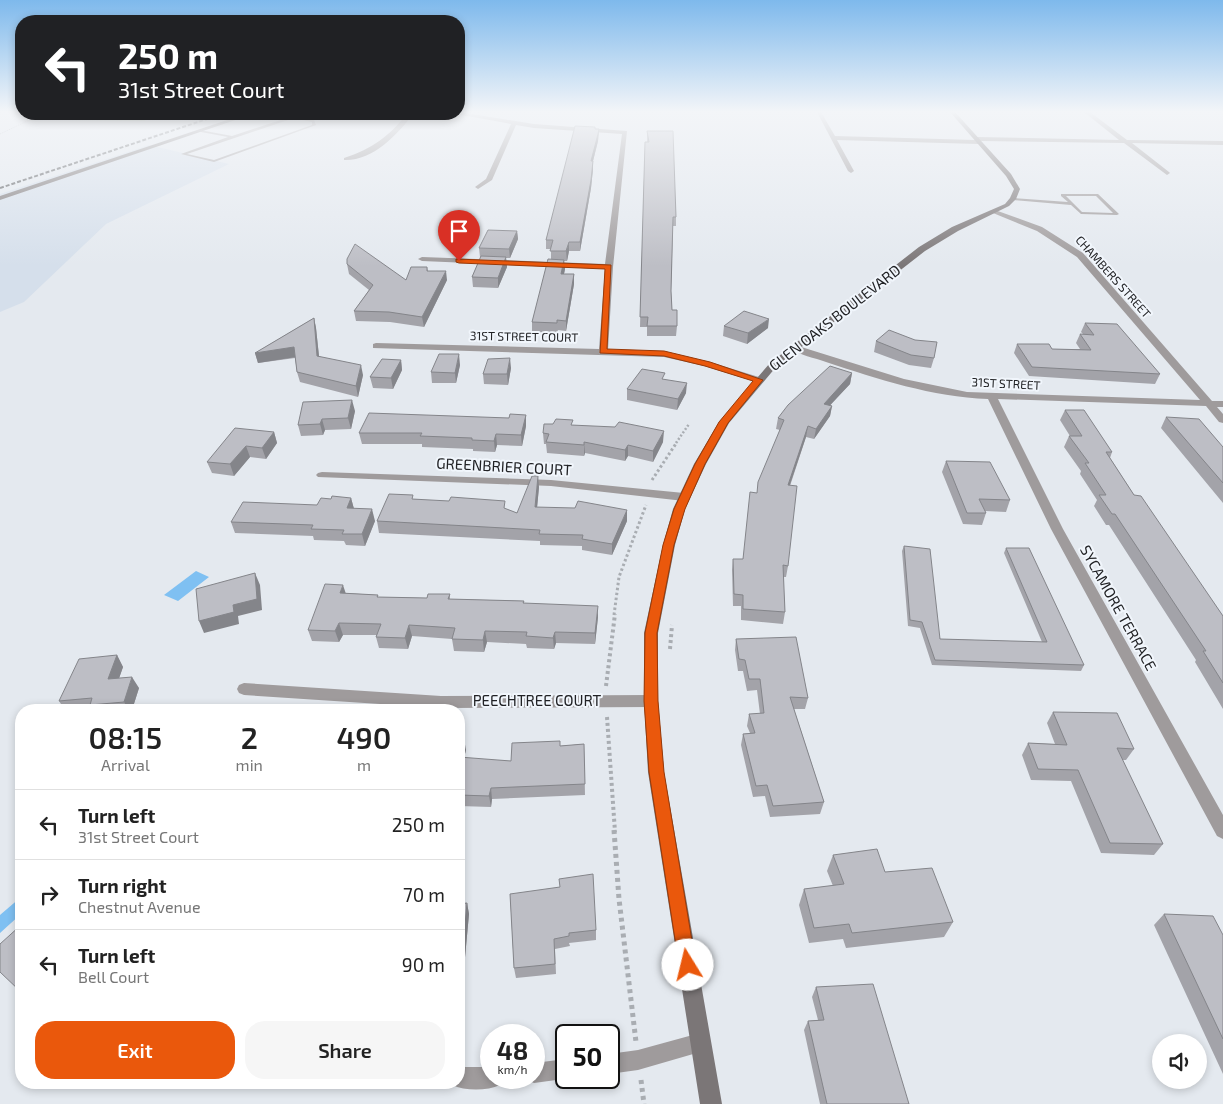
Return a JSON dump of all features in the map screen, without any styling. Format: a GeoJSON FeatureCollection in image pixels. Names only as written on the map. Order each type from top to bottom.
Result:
{"type":"FeatureCollection","features":[{"type":"Feature","properties":{"kind":"main road"},"geometry":{"type":"LineString","coordinates":[[0,198],[103,164]]}},
{"type":"Feature","properties":{"kind":"main road"},"geometry":{"type":"LineString","coordinates":[[995,212],[1013,200],[1017,189],[1009,175],[999,164]]}},
{"type":"Feature","properties":{"kind":"main road","name":"GLEN OAKS BOULEVARD"},"geometry":{"type":"LineString","coordinates":[[711,1104],[656,772],[651,701],[651,633],[669,545],[684,497],[724,422],[773,365],[922,249],[955,229],[995,212]]}},
{"type":"Feature","properties":{"kind":"street"},"geometry":{"type":"LineString","coordinates":[[478,187],[489,180],[496,164]]}},
{"type":"Feature","properties":{"kind":"street"},"geometry":{"type":"LineString","coordinates":[[603,351],[609,267],[621,164]]}},
{"type":"Feature","properties":{"kind":"street"},"geometry":{"type":"LineString","coordinates":[[847,164],[851,171]]}},
{"type":"Feature","properties":{"kind":"street"},"geometry":{"type":"LineString","coordinates":[[1155,164],[1167,173]]}},
{"type":"Feature","properties":{"kind":"street","name":"CHAMBERS STREET"},"geometry":{"type":"LineString","coordinates":[[995,212],[1039,228],[1064,242],[1080,255],[1223,420]]}},
{"type":"Feature","properties":{"kind":"street"},"geometry":{"type":"LineString","coordinates":[[422,259],[609,267]]}},
{"type":"Feature","properties":{"kind":"street","name":"31ST STREET COURT"},"geometry":{"type":"LineString","coordinates":[[376,346],[664,354],[707,364],[759,380]]}},
{"type":"Feature","properties":{"kind":"street","name":"31ST STREET"},"geometry":{"type":"LineString","coordinates":[[795,348],[929,390],[992,397],[1223,404]]}},
{"type":"Feature","properties":{"kind":"street","name":"SYCAMORE TERRACE"},"geometry":{"type":"LineString","coordinates":[[992,397],[1062,538],[1223,831]]}},
{"type":"Feature","properties":{"kind":"street","name":"GREENBRIER COURT"},"geometry":{"type":"LineString","coordinates":[[322,476],[551,483],[684,497]]}},
{"type":"Feature","properties":{"kind":"street","name":"PEECHTREE COURT"},"geometry":{"type":"LineString","coordinates":[[244,689],[441,702],[651,701]]}},
{"type":"Feature","properties":{"kind":"street"},"geometry":{"type":"LineString","coordinates":[[620,1062],[638,1060],[700,1043]]}},
{"type":"Feature","properties":{"kind":"street"},"geometry":{"type":"LineString","coordinates":[[465,1078],[480,1078]]}},
{"type":"Feature","properties":{"kind":"lane"},"geometry":{"type":"LineString","coordinates":[[1013,200],[1034,203],[1072,204],[1081,213],[1117,214],[1097,195],[1062,195],[1072,204]]}},
{"type":"Feature","properties":{"kind":"path"},"geometry":{"type":"LineString","coordinates":[[644,1104],[619,899],[604,701],[619,577],[650,492],[652,479],[689,424]]}},
{"type":"Feature","properties":{"kind":"path"},"geometry":{"type":"LineString","coordinates":[[670,653],[672,616]]}},
{"type":"Feature","properties":{"kind":"shaded area"},"geometry":{"type":"Polygon","coordinates":[[[93,164],[229,164],[106,224],[24,302],[0,312],[0,194],[93,164]]]}},
{"type":"Feature","properties":{"kind":"water"},"geometry":{"type":"Polygon","coordinates":[[[196,571],[209,577],[178,601],[164,595],[196,571]]]}},
{"type":"Feature","properties":{"kind":"water"},"geometry":{"type":"Polygon","coordinates":[[[15,902],[15,919],[0,933],[0,915],[15,902]]]}},
{"type":"Feature","properties":{"kind":"building"},"geometry":{"type":"Polygon","coordinates":[[[565,164],[593,164],[580,242],[569,242],[566,251],[550,251],[553,240],[546,240],[565,164]]]}},
{"type":"Feature","properties":{"kind":"building"},"geometry":{"type":"Polygon","coordinates":[[[644,164],[674,164],[676,217],[673,217],[671,291],[672,310],[677,310],[677,326],[647,326],[648,317],[640,317],[644,164]]]}},
{"type":"Feature","properties":{"kind":"building"},"geometry":{"type":"Polygon","coordinates":[[[488,230],[517,231],[509,249],[479,248],[488,230]]]}},
{"type":"Feature","properties":{"kind":"building"},"geometry":{"type":"Polygon","coordinates":[[[355,244],[406,280],[411,267],[427,267],[427,271],[446,271],[422,317],[389,312],[354,311],[373,285],[347,264],[347,259],[355,244]]]}},
{"type":"Feature","properties":{"kind":"building"},"geometry":{"type":"Polygon","coordinates":[[[481,256],[506,257],[498,278],[472,277],[481,256]]]}},
{"type":"Feature","properties":{"kind":"building"},"geometry":{"type":"Polygon","coordinates":[[[548,259],[564,260],[561,274],[574,274],[566,321],[557,320],[557,323],[532,322],[548,259]]]}},
{"type":"Feature","properties":{"kind":"building"},"geometry":{"type":"Polygon","coordinates":[[[744,311],[769,319],[748,333],[724,326],[744,311]]]}},
{"type":"Feature","properties":{"kind":"building"},"geometry":{"type":"Polygon","coordinates":[[[314,318],[317,356],[361,365],[356,386],[297,372],[294,347],[255,353],[314,318]]]}},
{"type":"Feature","properties":{"kind":"building"},"geometry":{"type":"Polygon","coordinates":[[[1085,323],[1117,324],[1160,374],[1032,367],[1017,344],[1049,344],[1052,349],[1091,350],[1080,334],[1094,335],[1085,323]]]}},
{"type":"Feature","properties":{"kind":"building"},"geometry":{"type":"Polygon","coordinates":[[[889,330],[915,340],[937,342],[934,358],[911,355],[876,341],[889,330]]]}},
{"type":"Feature","properties":{"kind":"building"},"geometry":{"type":"Polygon","coordinates":[[[439,354],[459,354],[455,373],[431,372],[439,354]]]}},
{"type":"Feature","properties":{"kind":"building"},"geometry":{"type":"Polygon","coordinates":[[[510,358],[507,374],[483,374],[488,359],[510,358]]]}},
{"type":"Feature","properties":{"kind":"building"},"geometry":{"type":"Polygon","coordinates":[[[382,359],[401,360],[391,378],[370,377],[382,359]]]}},
{"type":"Feature","properties":{"kind":"building"},"geometry":{"type":"Polygon","coordinates":[[[830,366],[852,373],[824,404],[832,406],[816,429],[808,426],[788,485],[797,486],[788,566],[783,565],[785,612],[743,609],[743,595],[734,594],[733,559],[743,559],[750,492],[757,493],[758,482],[784,420],[778,418],[788,405],[830,366]]]}},
{"type":"Feature","properties":{"kind":"building"},"geometry":{"type":"Polygon","coordinates":[[[642,369],[665,373],[662,379],[687,383],[678,399],[627,389],[642,369]]]}},
{"type":"Feature","properties":{"kind":"building"},"geometry":{"type":"Polygon","coordinates":[[[352,400],[348,418],[322,419],[320,424],[298,425],[303,402],[352,400]]]}},
{"type":"Feature","properties":{"kind":"building"},"geometry":{"type":"Polygon","coordinates":[[[1065,410],[1084,410],[1112,452],[1106,452],[1134,495],[1141,496],[1223,616],[1223,683],[1203,651],[1206,651],[1115,514],[1112,514],[1099,495],[1106,495],[1085,463],[1089,463],[1069,436],[1082,436],[1065,410]]]}},
{"type":"Feature","properties":{"kind":"building"},"geometry":{"type":"Polygon","coordinates":[[[369,413],[509,418],[510,414],[526,415],[521,435],[496,434],[494,441],[472,440],[472,438],[420,436],[422,433],[359,433],[369,413]]]}},
{"type":"Feature","properties":{"kind":"building"},"geometry":{"type":"Polygon","coordinates":[[[1166,417],[1199,419],[1223,447],[1223,483],[1166,417]]]}},
{"type":"Feature","properties":{"kind":"building"},"geometry":{"type":"Polygon","coordinates":[[[556,419],[573,420],[571,425],[615,427],[619,422],[664,431],[653,451],[628,445],[625,450],[584,442],[584,445],[546,442],[549,434],[543,433],[544,424],[553,424],[556,419]]]}},
{"type":"Feature","properties":{"kind":"building"},"geometry":{"type":"Polygon","coordinates":[[[235,428],[274,432],[262,448],[246,446],[230,464],[207,462],[235,428]]]}},
{"type":"Feature","properties":{"kind":"building"},"geometry":{"type":"Polygon","coordinates":[[[946,461],[990,462],[1010,500],[979,499],[986,513],[967,513],[946,461]]]}},
{"type":"Feature","properties":{"kind":"building"},"geometry":{"type":"Polygon","coordinates":[[[532,476],[538,476],[535,507],[575,508],[578,501],[627,510],[612,544],[582,539],[583,535],[539,534],[540,530],[377,521],[389,494],[413,495],[412,499],[449,501],[451,497],[505,501],[504,508],[517,513],[532,476]]]}},
{"type":"Feature","properties":{"kind":"building"},"geometry":{"type":"Polygon","coordinates":[[[332,496],[351,498],[347,508],[372,509],[362,534],[342,534],[344,530],[311,529],[313,525],[231,522],[243,502],[317,505],[321,498],[331,499],[332,496]]]}},
{"type":"Feature","properties":{"kind":"building"},"geometry":{"type":"Polygon","coordinates":[[[904,546],[930,549],[940,639],[1047,642],[1006,548],[1029,548],[1084,665],[935,660],[922,622],[910,620],[904,546]]]}},
{"type":"Feature","properties":{"kind":"building"},"geometry":{"type":"Polygon","coordinates":[[[255,573],[257,599],[233,605],[234,612],[199,621],[196,589],[255,573]]]}},
{"type":"Feature","properties":{"kind":"building"},"geometry":{"type":"Polygon","coordinates":[[[325,584],[343,585],[340,593],[378,595],[377,597],[427,598],[428,594],[450,594],[448,599],[524,601],[523,603],[598,606],[595,633],[555,632],[553,638],[526,636],[527,632],[485,631],[483,640],[452,639],[455,628],[409,625],[405,638],[376,637],[381,624],[339,623],[335,631],[308,630],[325,584]]]}},
{"type":"Feature","properties":{"kind":"building"},"geometry":{"type":"Polygon","coordinates":[[[796,637],[808,698],[790,697],[824,802],[773,806],[767,785],[756,786],[743,734],[755,733],[749,714],[764,713],[760,679],[749,679],[745,660],[739,659],[736,639],[796,637]]]}},
{"type":"Feature","properties":{"kind":"building"},"geometry":{"type":"Polygon","coordinates":[[[117,655],[108,679],[132,677],[124,702],[90,704],[92,698],[59,701],[79,659],[117,655]]]}},
{"type":"Feature","properties":{"kind":"building"},"geometry":{"type":"Polygon","coordinates":[[[1053,712],[1117,713],[1134,749],[1117,748],[1163,844],[1110,843],[1078,770],[1038,769],[1028,743],[1067,745],[1053,712]]]}},
{"type":"Feature","properties":{"kind":"building"},"geometry":{"type":"Polygon","coordinates":[[[560,741],[560,746],[584,744],[585,784],[491,788],[489,796],[465,795],[465,757],[511,761],[512,743],[560,741]]]}},
{"type":"Feature","properties":{"kind":"building"},"geometry":{"type":"Polygon","coordinates":[[[877,849],[885,872],[932,868],[953,922],[852,933],[849,924],[814,928],[804,889],[844,884],[833,855],[877,849]]]}},
{"type":"Feature","properties":{"kind":"building"},"geometry":{"type":"Polygon","coordinates":[[[593,874],[596,930],[569,933],[569,936],[554,939],[555,964],[514,968],[510,894],[560,887],[559,879],[593,874]]]}},
{"type":"Feature","properties":{"kind":"building"},"geometry":{"type":"Polygon","coordinates":[[[465,903],[467,903],[465,925],[465,903]]]}},
{"type":"Feature","properties":{"kind":"building"},"geometry":{"type":"Polygon","coordinates":[[[1164,914],[1213,916],[1223,935],[1223,1039],[1164,914]]]}},
{"type":"Feature","properties":{"kind":"building"},"geometry":{"type":"Polygon","coordinates":[[[15,930],[15,986],[0,972],[0,944],[15,930]]]}},
{"type":"Feature","properties":{"kind":"building"},"geometry":{"type":"Polygon","coordinates":[[[873,984],[909,1104],[827,1104],[808,1021],[824,1020],[816,987],[873,984]]]}},
{"type":"Feature","properties":{"kind":"railway"},"geometry":{"type":"LineString","coordinates":[[0,188],[73,164]]}},
{"type":"Feature","properties":{"kind":"route"},"geometry":{"type":"LineString","coordinates":[[459,261],[609,267],[603,351],[664,354],[707,364],[759,380],[724,422],[700,464],[679,509],[669,545],[651,633],[651,701],[656,772],[688,965]]}}]}
